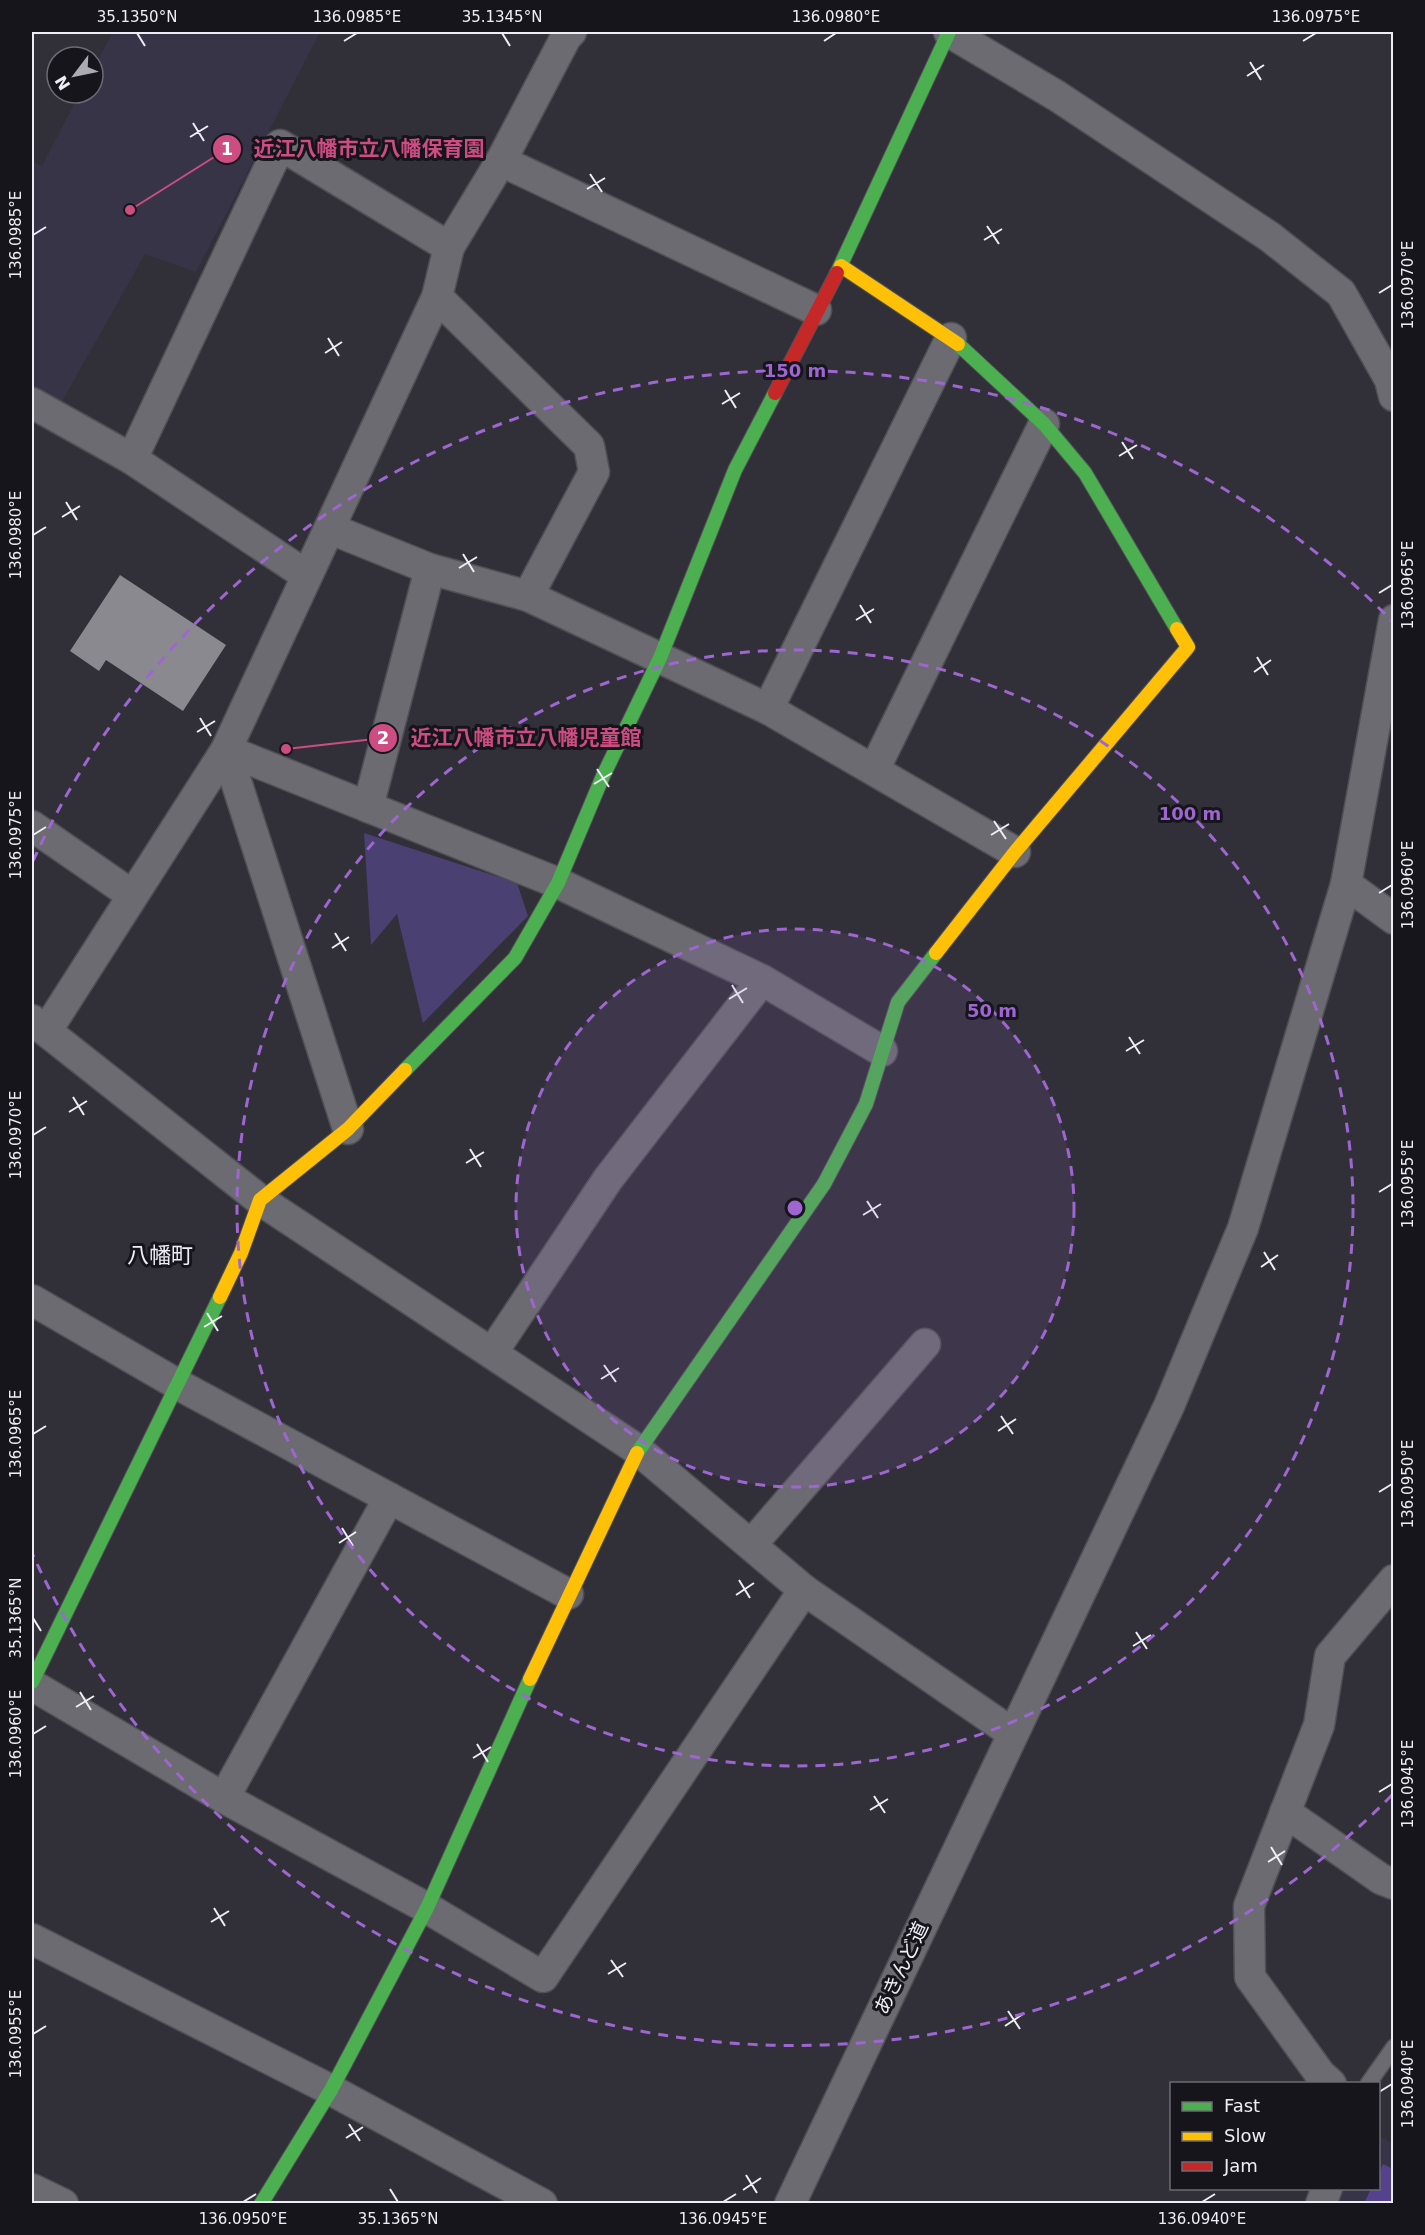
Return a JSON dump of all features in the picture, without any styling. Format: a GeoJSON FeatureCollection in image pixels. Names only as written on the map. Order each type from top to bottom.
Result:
{"type":"FeatureCollection","features":[{"type":"Feature","properties":{"kind":"street"},"geometry":{"type":"LineString","coordinates":[[571,32],[566,37],[501,162],[450,247],[437,297],[331,529],[306,575],[226,750],[132,895],[39,1025],[260,1200],[638,1450],[804,1590],[1012,1733]]}},
{"type":"Feature","properties":{"kind":"street"},"geometry":{"type":"LineString","coordinates":[[804,1590],[543,1977],[427,1908],[224,1798],[32,1684],[241,1253],[260,1200],[348,1130],[515,958],[558,884],[603,776],[660,658],[735,470],[816,310],[841,266],[949,32],[1057,96],[1270,237],[1341,293],[1390,380],[1394,396]]}},
{"type":"Feature","properties":{"kind":"street"},"geometry":{"type":"LineString","coordinates":[[132,459],[280,145],[450,247]]}},
{"type":"Feature","properties":{"kind":"street"},"geometry":{"type":"LineString","coordinates":[[501,162],[816,310]]}},
{"type":"Feature","properties":{"kind":"street"},"geometry":{"type":"LineString","coordinates":[[261,2204],[331,2090],[427,1908],[568,1594],[638,1450],[824,1184],[866,1104],[898,1002],[1015,852],[1188,647],[1085,473],[1044,424],[951,338],[841,266]]}},
{"type":"Feature","properties":{"kind":"street"},"geometry":{"type":"LineString","coordinates":[[437,297],[589,446],[594,472],[528,596]]}},
{"type":"Feature","properties":{"kind":"street"},"geometry":{"type":"LineString","coordinates":[[768,710],[951,338]]}},
{"type":"Feature","properties":{"kind":"street"},"geometry":{"type":"LineString","coordinates":[[32,403],[132,459],[306,575]]}},
{"type":"Feature","properties":{"kind":"street"},"geometry":{"type":"LineString","coordinates":[[874,770],[1044,424]]}},
{"type":"Feature","properties":{"kind":"street"},"geometry":{"type":"LineString","coordinates":[[331,529],[430,568],[528,596],[660,658],[768,710],[1015,852]]}},
{"type":"Feature","properties":{"kind":"street"},"geometry":{"type":"LineString","coordinates":[[368,807],[430,568]]}},
{"type":"Feature","properties":{"kind":"street","name":"あきんど道"},"geometry":{"type":"LineString","coordinates":[[790,2204],[1169,1406],[1243,1228],[1346,884],[1394,620]]}},
{"type":"Feature","properties":{"kind":"street"},"geometry":{"type":"LineString","coordinates":[[226,750],[558,884],[762,980],[882,1051]]}},
{"type":"Feature","properties":{"kind":"street"},"geometry":{"type":"LineString","coordinates":[[226,750],[348,1130]]}},
{"type":"Feature","properties":{"kind":"street"},"geometry":{"type":"LineString","coordinates":[[32,826],[132,895]]}},
{"type":"Feature","properties":{"kind":"street"},"geometry":{"type":"LineString","coordinates":[[1346,884],[1394,919]]}},
{"type":"Feature","properties":{"kind":"street"},"geometry":{"type":"LineString","coordinates":[[492,1353],[608,1179],[762,980]]}},
{"type":"Feature","properties":{"kind":"street"},"geometry":{"type":"LineString","coordinates":[[32,1300],[177,1384],[568,1594]]}},
{"type":"Feature","properties":{"kind":"street"},"geometry":{"type":"LineString","coordinates":[[751,1545],[925,1344]]}},
{"type":"Feature","properties":{"kind":"street"},"geometry":{"type":"LineString","coordinates":[[224,1798],[389,1498]]}},
{"type":"Feature","properties":{"kind":"street"},"geometry":{"type":"LineString","coordinates":[[1329,2082],[1320,2074],[1250,1977],[1249,1906],[1319,1725],[1330,1656],[1394,1580]]}},
{"type":"Feature","properties":{"kind":"street"},"geometry":{"type":"LineString","coordinates":[[1285,1812],[1381,1879],[1394,1884]]}},
{"type":"Feature","properties":{"kind":"street"},"geometry":{"type":"LineString","coordinates":[[32,1939],[331,2090],[542,2204]]}},
{"type":"Feature","properties":{"kind":"street"},"geometry":{"type":"LineString","coordinates":[[32,2189],[63,2204]]}},
{"type":"Feature","properties":{"kind":"lane"},"geometry":{"type":"LineString","coordinates":[[1369,2082],[1394,2047]]}},
{"type":"Feature","properties":{"kind":"shaded area"},"geometry":{"type":"Polygon","coordinates":[[[113,32],[320,32],[196,272],[145,254],[60,405],[32,389],[32,161],[42,166],[74,105],[105,105],[105,47],[113,32]]]}},
{"type":"Feature","properties":{"kind":"shaded area"},"geometry":{"type":"Polygon","coordinates":[[[364,833],[517,883],[528,916],[423,1023],[397,914],[371,945],[364,833]]]}},
{"type":"Feature","properties":{"kind":"shaded area"},"geometry":{"type":"Polygon","coordinates":[[[1380,2136],[1393,2143],[1393,2203],[1333,2204],[1340,2190],[1380,2190],[1380,2136]]]}},
{"type":"Feature","properties":{"kind":"shaded area"},"geometry":{"type":"Polygon","coordinates":[[[1383,2164],[1393,2169],[1393,2203],[1364,2203],[1370,2190],[1380,2190],[1380,2172],[1383,2164]]]}},
{"type":"Feature","properties":{"kind":"building"},"geometry":{"type":"Polygon","coordinates":[[[120,575],[226,645],[183,711],[106,660],[99,671],[70,651],[120,575]]]}},
{"type":"Feature","properties":{"kind":"traffic: fast"},"geometry":{"type":"LineString","coordinates":[[837,273],[949,32]]}},
{"type":"Feature","properties":{"kind":"traffic: fast"},"geometry":{"type":"LineString","coordinates":[[958,344],[1044,424],[1085,473],[1177,629]]}},
{"type":"Feature","properties":{"kind":"traffic: fast"},"geometry":{"type":"LineString","coordinates":[[405,1070],[515,958],[558,883],[603,776],[660,658],[735,470],[775,393]]}},
{"type":"Feature","properties":{"kind":"traffic: fast"},"geometry":{"type":"LineString","coordinates":[[637,1453],[824,1184],[866,1104],[898,1002],[936,953]]}},
{"type":"Feature","properties":{"kind":"traffic: fast"},"geometry":{"type":"LineString","coordinates":[[32,1682],[220,1297]]}},
{"type":"Feature","properties":{"kind":"traffic: fast"},"geometry":{"type":"LineString","coordinates":[[261,2204],[331,2090],[427,1908],[530,1679]]}},
{"type":"Feature","properties":{"kind":"traffic: slow"},"geometry":{"type":"LineString","coordinates":[[841,266],[958,344]]}},
{"type":"Feature","properties":{"kind":"traffic: slow"},"geometry":{"type":"LineString","coordinates":[[936,953],[1015,852],[1188,647],[1177,629]]}},
{"type":"Feature","properties":{"kind":"traffic: slow"},"geometry":{"type":"LineString","coordinates":[[220,1297],[241,1253],[260,1200],[348,1129],[405,1070]]}},
{"type":"Feature","properties":{"kind":"traffic: slow"},"geometry":{"type":"LineString","coordinates":[[530,1679],[637,1453]]}},
{"type":"Feature","properties":{"kind":"traffic: jam"},"geometry":{"type":"LineString","coordinates":[[775,393],[837,273]]}},
{"type":"Feature","properties":{"kind":"place","name":"近江八幡市立八幡保育園"},"geometry":{"type":"Point","coordinates":[130,210]}},
{"type":"Feature","properties":{"kind":"place","name":"近江八幡市立八幡児童館"},"geometry":{"type":"Point","coordinates":[286,749]}},
{"type":"Feature","properties":{"kind":"district","name":"八幡町"},"geometry":{"type":"Point","coordinates":[160,1255]}}]}
